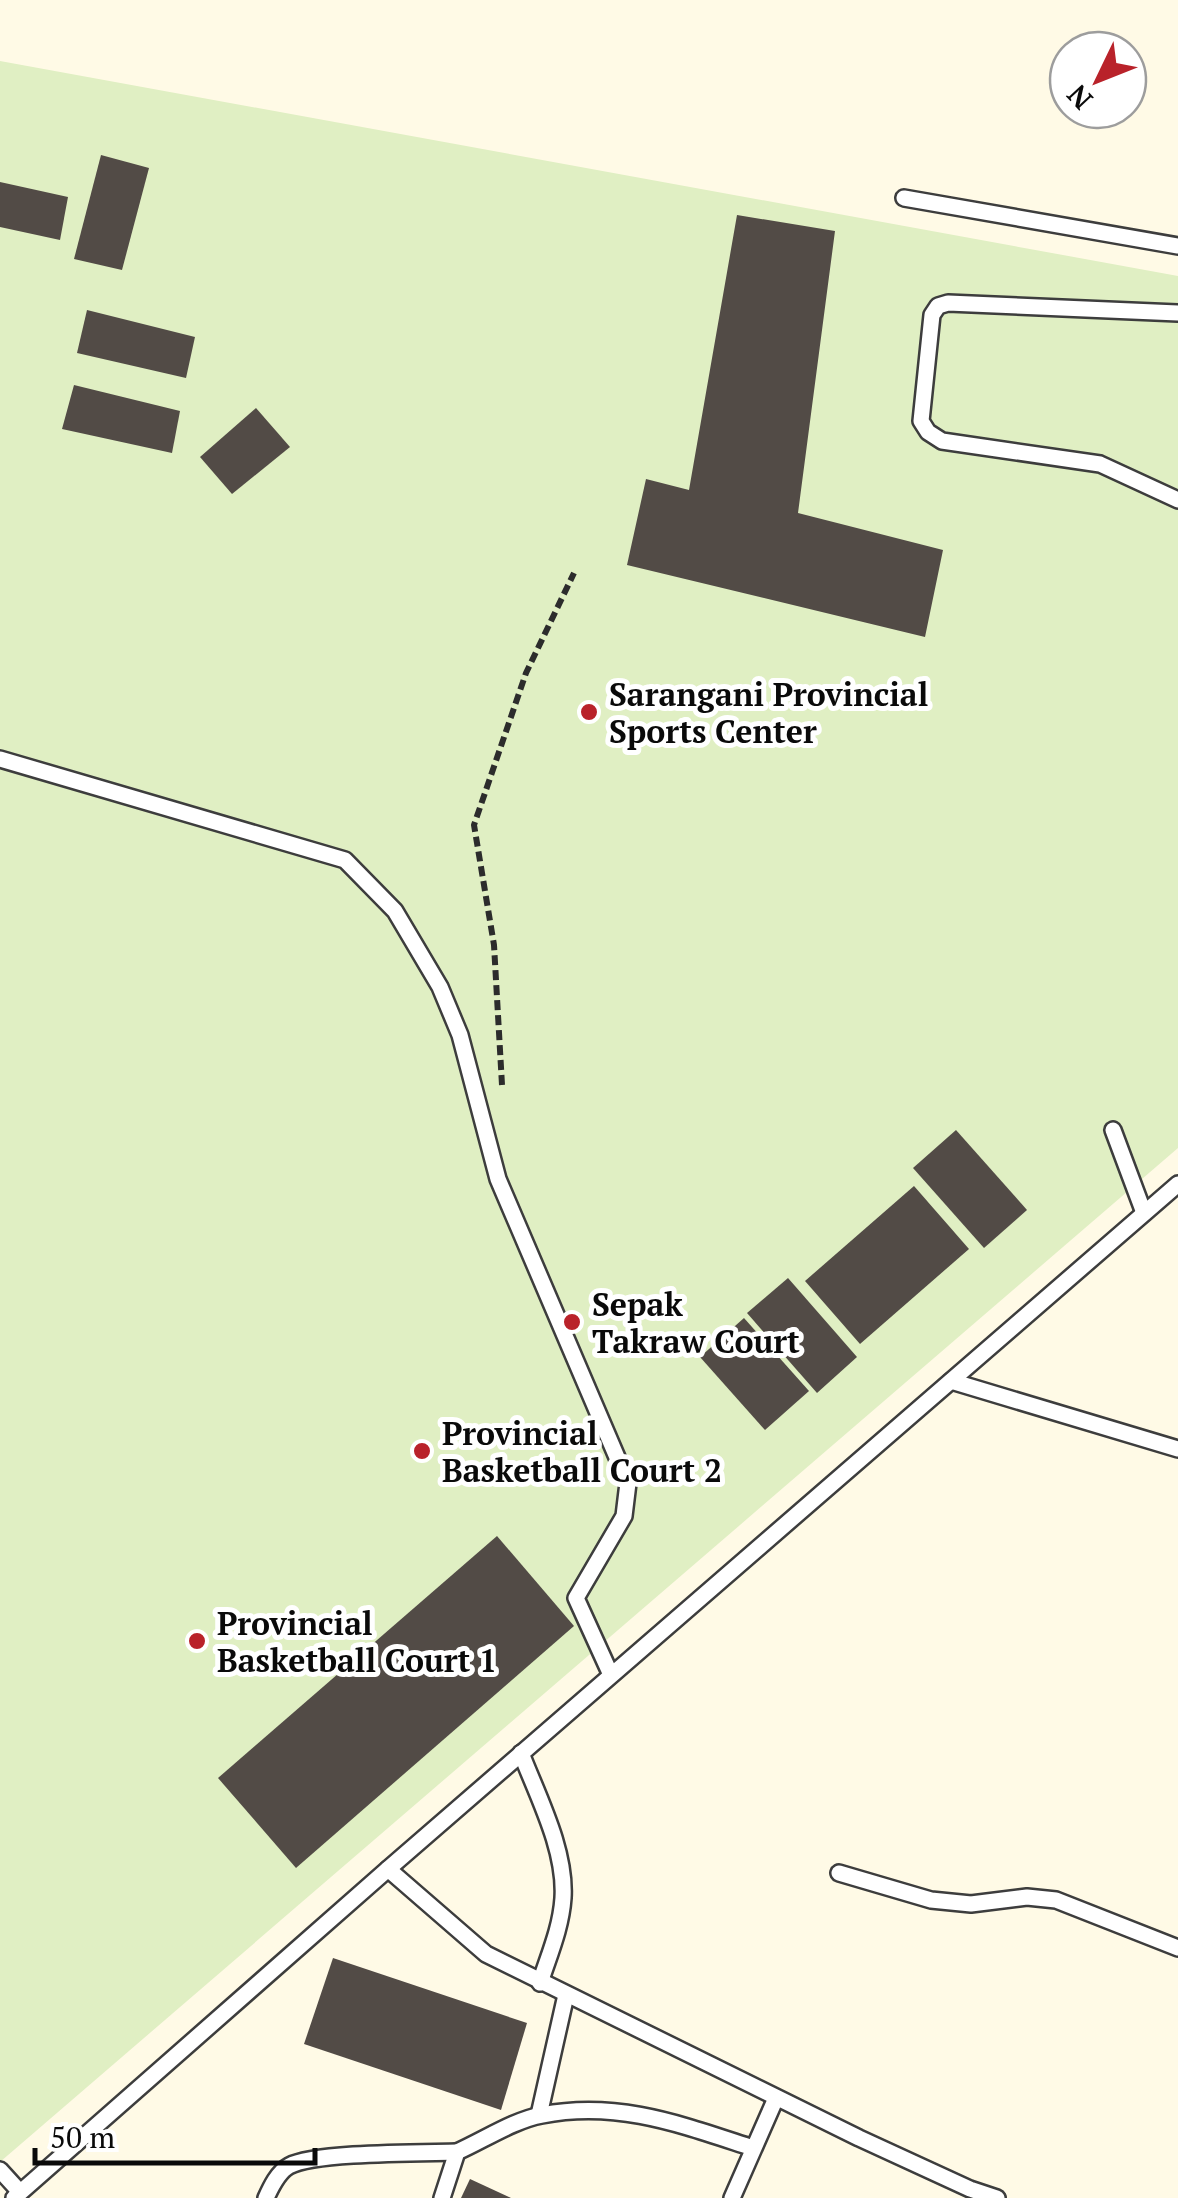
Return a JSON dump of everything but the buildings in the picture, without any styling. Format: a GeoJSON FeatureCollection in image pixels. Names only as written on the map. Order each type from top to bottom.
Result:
{"type":"FeatureCollection","features":[{"type":"Feature","properties":{"kind":"lane"},"geometry":{"type":"LineString","coordinates":[[904,198],[1178,246]]}},
{"type":"Feature","properties":{"kind":"lane"},"geometry":{"type":"LineString","coordinates":[[1178,313],[938,306],[932,315],[921,421],[928,432],[942,441],[1100,464],[1178,500]]}},
{"type":"Feature","properties":{"kind":"lane"},"geometry":{"type":"LineString","coordinates":[[0,758],[345,860],[395,912],[440,987],[460,1036],[498,1179],[628,1483],[624,1516],[576,1598],[611,1675]]}},
{"type":"Feature","properties":{"kind":"lane"},"geometry":{"type":"LineString","coordinates":[[1113,1130],[1144,1214]]}},
{"type":"Feature","properties":{"kind":"lane"},"geometry":{"type":"LineString","coordinates":[[0,2170],[17,2195],[1178,1184]]}},
{"type":"Feature","properties":{"kind":"lane"},"geometry":{"type":"LineString","coordinates":[[952,1381],[1178,1449]]}},
{"type":"Feature","properties":{"kind":"lane"},"geometry":{"type":"LineString","coordinates":[[521,1753],[544,1813],[562,1881],[559,1924],[540,1983]]}},
{"type":"Feature","properties":{"kind":"lane"},"geometry":{"type":"LineString","coordinates":[[388,1869],[486,1954],[776,2098],[954,2182],[997,2198]]}},
{"type":"Feature","properties":{"kind":"lane"},"geometry":{"type":"LineString","coordinates":[[839,1873],[931,1900],[971,1904],[1027,1898],[1056,1900],[1178,1948]]}},
{"type":"Feature","properties":{"kind":"lane"},"geometry":{"type":"LineString","coordinates":[[540,2115],[566,1996]]}},
{"type":"Feature","properties":{"kind":"lane"},"geometry":{"type":"LineString","coordinates":[[732,2198],[776,2098]]}},
{"type":"Feature","properties":{"kind":"lane"},"geometry":{"type":"LineString","coordinates":[[266,2198],[271,2185],[288,2166],[316,2159],[457,2152],[540,2115],[609,2108],[680,2124],[753,2148]]}},
{"type":"Feature","properties":{"kind":"lane"},"geometry":{"type":"LineString","coordinates":[[442,2198],[457,2152]]}},
{"type":"Feature","properties":{"kind":"path"},"geometry":{"type":"LineString","coordinates":[[503,1096],[494,945],[474,826],[526,673],[574,573]]}},
{"type":"Feature","properties":{"kind":"green space","name":"Sarangani Provincial Sports Center"},"geometry":{"type":"Polygon","coordinates":[[[0,61],[1178,276],[1178,1148],[0,2162],[0,61]]]}},
{"type":"Feature","properties":{"kind":"place","name":"Sarangani Provincial Sports Center"},"geometry":{"type":"Point","coordinates":[589,712]}},
{"type":"Feature","properties":{"kind":"place","name":"Sepak Takraw Court"},"geometry":{"type":"Point","coordinates":[572,1322]}},
{"type":"Feature","properties":{"kind":"place","name":"Provincial Basketball Court 2"},"geometry":{"type":"Point","coordinates":[422,1451]}},
{"type":"Feature","properties":{"kind":"place","name":"Provincial Basketball Court 1"},"geometry":{"type":"Point","coordinates":[197,1641]}}]}
